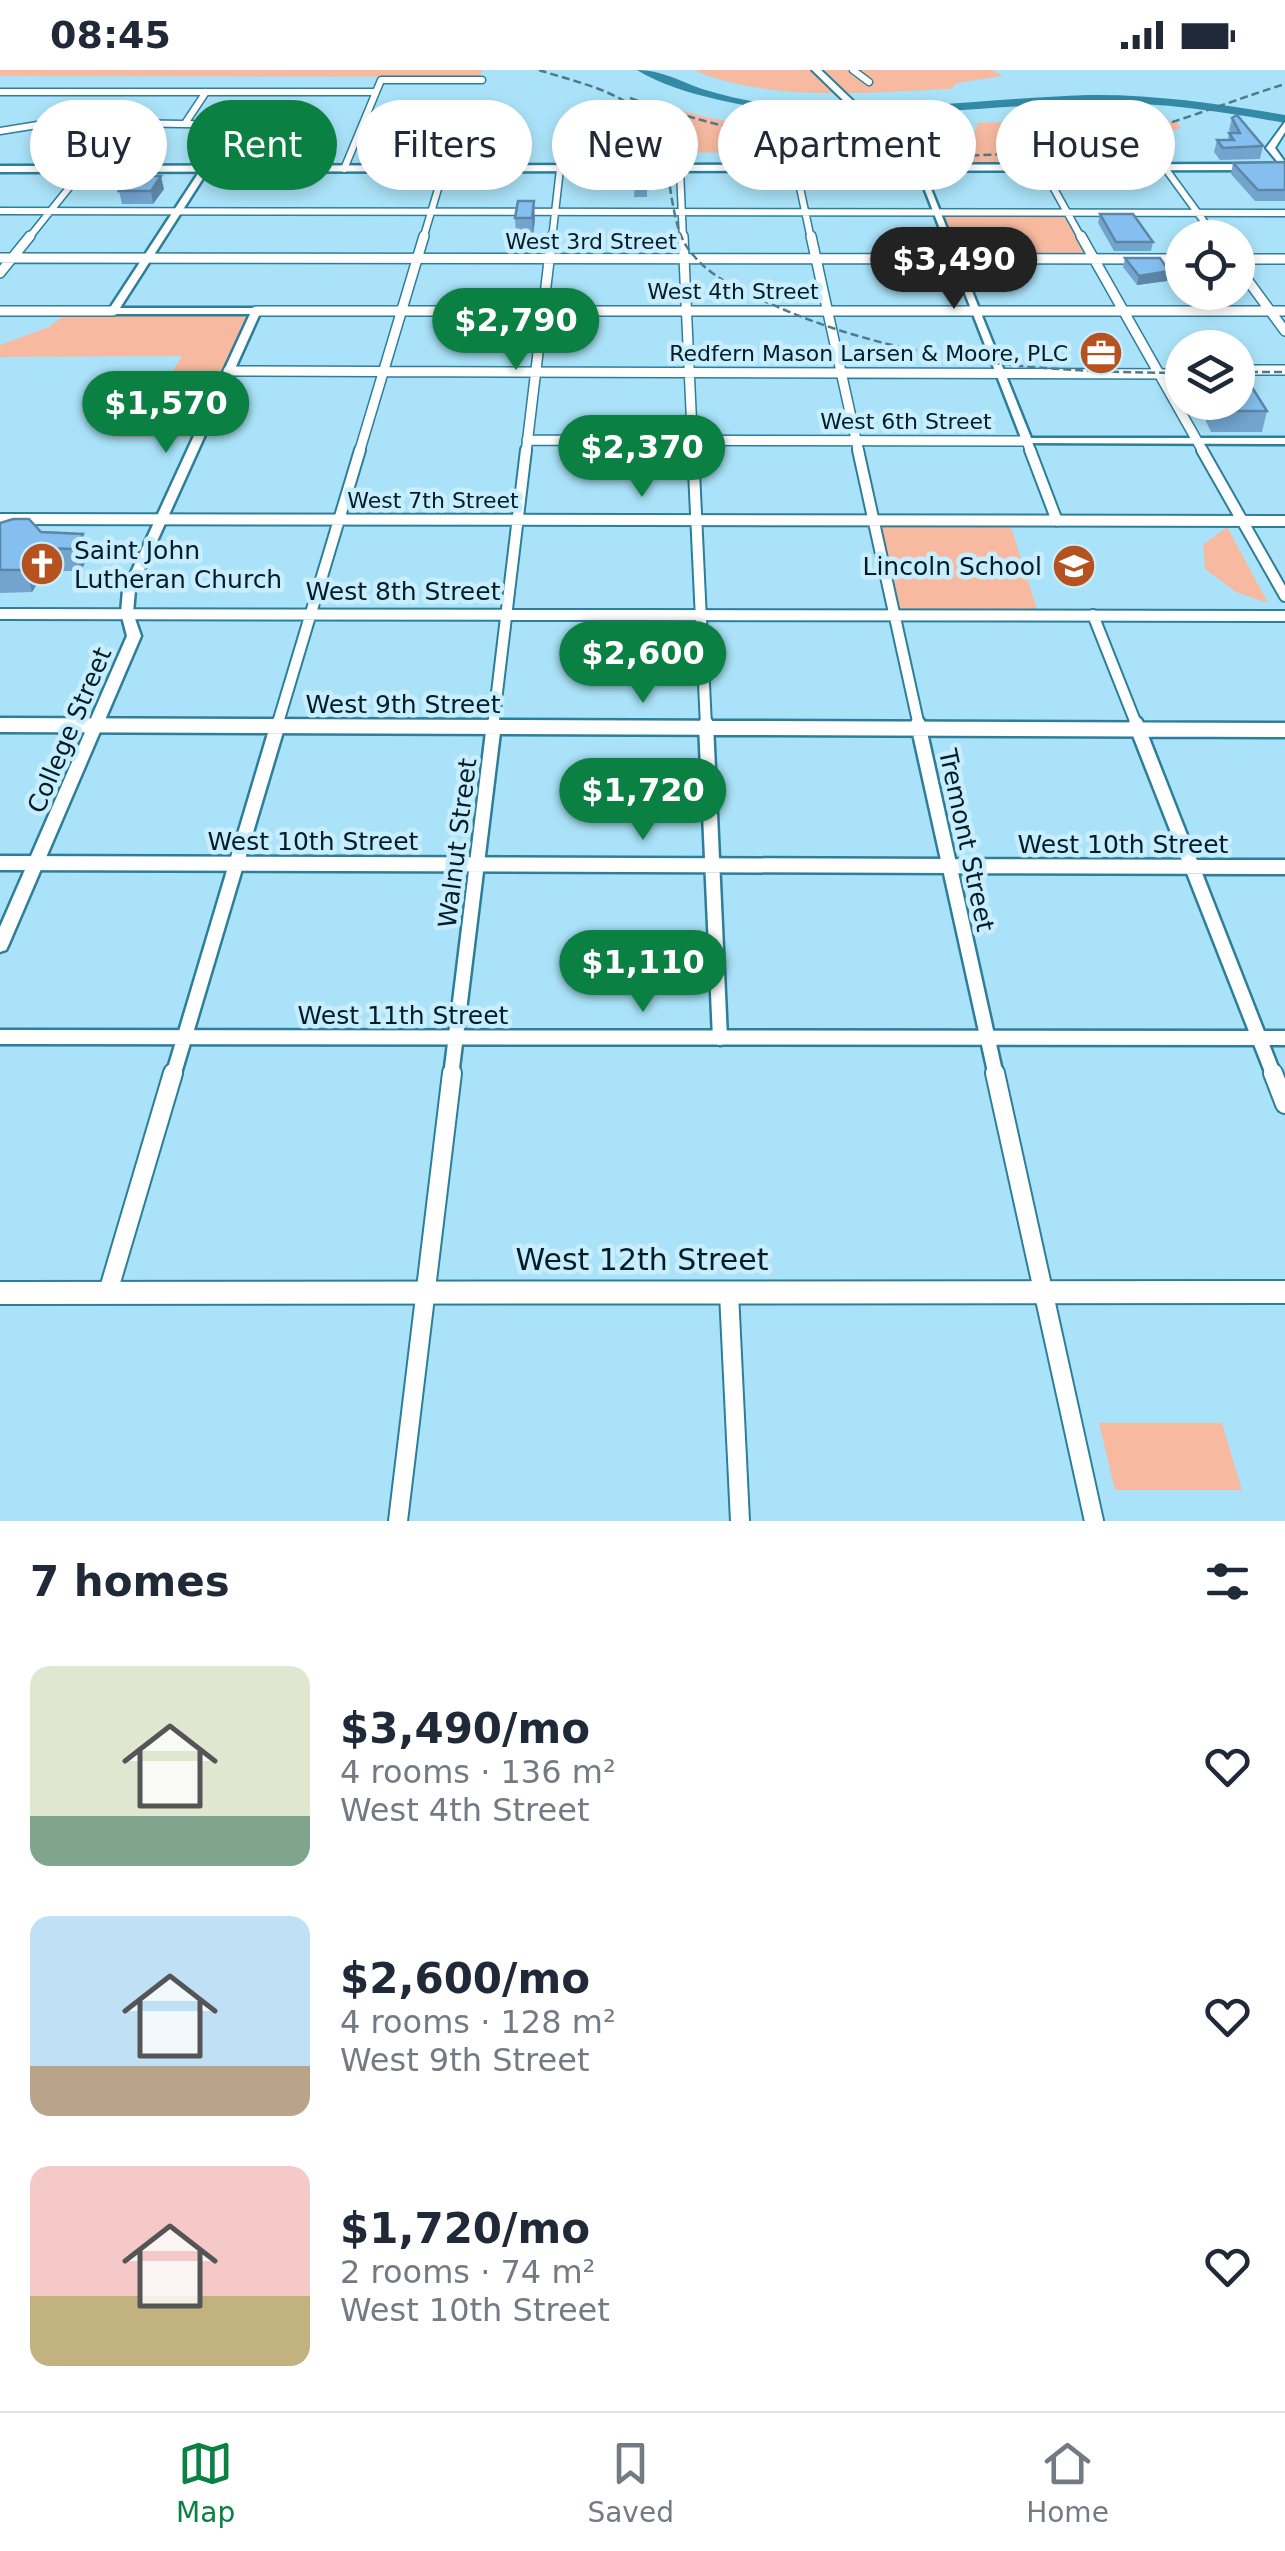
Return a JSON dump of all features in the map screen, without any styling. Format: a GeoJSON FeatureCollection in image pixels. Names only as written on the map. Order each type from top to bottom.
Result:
{"type":"FeatureCollection","features":[{"type":"Feature","properties":{"kind":"main road"},"geometry":{"type":"LineString","coordinates":[[816,70],[847,100]]}},
{"type":"Feature","properties":{"kind":"main road"},"geometry":{"type":"LineString","coordinates":[[1285,125],[1271,144],[1271,152],[1285,168]]}},
{"type":"Feature","properties":{"kind":"main road"},"geometry":{"type":"LineString","coordinates":[[1175,168],[1285,168]]}},
{"type":"Feature","properties":{"kind":"main road"},"geometry":{"type":"LineString","coordinates":[[0,169],[30,169]]}},
{"type":"Feature","properties":{"kind":"main road"},"geometry":{"type":"LineString","coordinates":[[337,170],[357,170]]}},
{"type":"Feature","properties":{"kind":"main road","name":"West 12th Street"},"geometry":{"type":"LineString","coordinates":[[0,1293],[1285,1292]]}},
{"type":"Feature","properties":{"kind":"street"},"geometry":{"type":"LineString","coordinates":[[853,70],[869,82]]}},
{"type":"Feature","properties":{"kind":"street"},"geometry":{"type":"LineString","coordinates":[[344,170],[382,80],[482,80]]}},
{"type":"Feature","properties":{"kind":"street"},"geometry":{"type":"LineString","coordinates":[[0,92],[376,92]]}},
{"type":"Feature","properties":{"kind":"street"},"geometry":{"type":"LineString","coordinates":[[0,131],[47,122],[186,122],[206,92]]}},
{"type":"Feature","properties":{"kind":"street"},"geometry":{"type":"LineString","coordinates":[[1175,182],[1204,220]]}},
{"type":"Feature","properties":{"kind":"street"},"geometry":{"type":"LineString","coordinates":[[0,273],[67,190]]}},
{"type":"Feature","properties":{"kind":"street"},"geometry":{"type":"LineString","coordinates":[[113,311],[192,190]]}},
{"type":"Feature","properties":{"kind":"street"},"geometry":{"type":"LineString","coordinates":[[108,1292],[438,190]]}},
{"type":"Feature","properties":{"kind":"street","name":"Walnut Street"},"geometry":{"type":"LineString","coordinates":[[398,1521],[557,190]]}},
{"type":"Feature","properties":{"kind":"street"},"geometry":{"type":"LineString","coordinates":[[682,190],[720,1038]]}},
{"type":"Feature","properties":{"kind":"street","name":"Tremont Street"},"geometry":{"type":"LineString","coordinates":[[801,190],[1094,1521]]}},
{"type":"Feature","properties":{"kind":"street"},"geometry":{"type":"LineString","coordinates":[[927,190],[1057,521]]}},
{"type":"Feature","properties":{"kind":"street"},"geometry":{"type":"LineString","coordinates":[[1055,190],[1285,596]]}},
{"type":"Feature","properties":{"kind":"street"},"geometry":{"type":"LineString","coordinates":[[0,211],[1285,212]]}},
{"type":"Feature","properties":{"kind":"street","name":"West 3rd Street"},"geometry":{"type":"LineString","coordinates":[[0,258],[1165,259]]}},
{"type":"Feature","properties":{"kind":"street"},"geometry":{"type":"LineString","coordinates":[[1255,262],[1285,259]]}},
{"type":"Feature","properties":{"kind":"street"},"geometry":{"type":"LineString","coordinates":[[1255,288],[1285,330]]}},
{"type":"Feature","properties":{"kind":"street","name":"West 4th Street"},"geometry":{"type":"LineString","coordinates":[[0,311],[1285,312]]}},
{"type":"Feature","properties":{"kind":"street","name":"College Street"},"geometry":{"type":"LineString","coordinates":[[0,946],[134,636],[128,613],[129,590],[256,311]]}},
{"type":"Feature","properties":{"kind":"street"},"geometry":{"type":"LineString","coordinates":[[228,371],[1165,373]]}},
{"type":"Feature","properties":{"kind":"street"},"geometry":{"type":"LineString","coordinates":[[1255,372],[1285,372]]}},
{"type":"Feature","properties":{"kind":"street","name":"West 6th Street"},"geometry":{"type":"LineString","coordinates":[[527,440],[1285,441]]}},
{"type":"Feature","properties":{"kind":"street","name":"West 7th Street"},"geometry":{"type":"LineString","coordinates":[[0,519],[1285,521]]}},
{"type":"Feature","properties":{"kind":"street","name":"West 8th Street"},"geometry":{"type":"LineString","coordinates":[[0,614],[1285,616]]}},
{"type":"Feature","properties":{"kind":"street"},"geometry":{"type":"LineString","coordinates":[[1093,615],[1285,1104]]}},
{"type":"Feature","properties":{"kind":"street","name":"West 9th Street"},"geometry":{"type":"LineString","coordinates":[[0,725],[1285,730]]}},
{"type":"Feature","properties":{"kind":"street","name":"West 10th Street"},"geometry":{"type":"LineString","coordinates":[[0,863],[1285,867]]}},
{"type":"Feature","properties":{"kind":"street","name":"West 11th Street"},"geometry":{"type":"LineString","coordinates":[[0,1037],[1285,1038]]}},
{"type":"Feature","properties":{"kind":"street"},"geometry":{"type":"LineString","coordinates":[[728,1293],[740,1521]]}},
{"type":"Feature","properties":{"kind":"shaded area"},"geometry":{"type":"Polygon","coordinates":[[[0,70],[482,70],[480,77],[0,76],[0,70]]]}},
{"type":"Feature","properties":{"kind":"shaded area"},"geometry":{"type":"Polygon","coordinates":[[[693,70],[992,70],[1003,76],[957,83],[951,89],[820,93],[755,87],[693,70]]]}},
{"type":"Feature","properties":{"kind":"shaded area"},"geometry":{"type":"Polygon","coordinates":[[[698,114],[718,119],[718,153],[698,152],[698,114]]]}},
{"type":"Feature","properties":{"kind":"shaded area"},"geometry":{"type":"Polygon","coordinates":[[[996,122],[996,164],[976,164],[976,123],[996,122]]]}},
{"type":"Feature","properties":{"kind":"shaded area"},"geometry":{"type":"Polygon","coordinates":[[[936,212],[1067,212],[1094,259],[954,259],[936,212]]]}},
{"type":"Feature","properties":{"kind":"shaded area"},"geometry":{"type":"Polygon","coordinates":[[[66,314],[249,315],[191,437],[111,437],[157,397],[182,356],[0,357],[0,345],[49,327],[66,314]]]}},
{"type":"Feature","properties":{"kind":"shaded area"},"geometry":{"type":"Polygon","coordinates":[[[874,521],[1009,521],[1039,615],[894,615],[874,521]]]}},
{"type":"Feature","properties":{"kind":"shaded area"},"geometry":{"type":"Polygon","coordinates":[[[1227,527],[1268,603],[1236,592],[1205,569],[1203,545],[1227,527]]]}},
{"type":"Feature","properties":{"kind":"shaded area"},"geometry":{"type":"Polygon","coordinates":[[[1099,1423],[1222,1423],[1242,1490],[1115,1490],[1099,1423]]]}},
{"type":"Feature","properties":{"kind":"building"},"geometry":{"type":"Polygon","coordinates":[[[1237,115],[1263,146],[1223,148],[1217,140],[1234,140],[1229,133],[1240,133],[1232,118],[1237,115]]]}},
{"type":"Feature","properties":{"kind":"building"},"geometry":{"type":"Polygon","coordinates":[[[1285,162],[1285,190],[1258,190],[1233,163],[1285,162]]]}},
{"type":"Feature","properties":{"kind":"building"},"geometry":{"type":"Polygon","coordinates":[[[518,201],[534,201],[532,218],[515,218],[518,201]]]}},
{"type":"Feature","properties":{"kind":"building"},"geometry":{"type":"Polygon","coordinates":[[[1100,214],[1133,214],[1153,242],[1116,242],[1100,214]]]}},
{"type":"Feature","properties":{"kind":"building"},"geometry":{"type":"Polygon","coordinates":[[[1125,258],[1160,258],[1165,265],[1165,272],[1139,276],[1125,258]]]}},
{"type":"Feature","properties":{"kind":"building"},"geometry":{"type":"Polygon","coordinates":[[[1255,392],[1267,411],[1255,411],[1255,392]]]}},
{"type":"Feature","properties":{"kind":"building"},"geometry":{"type":"Polygon","coordinates":[[[29,519],[41,532],[83,534],[75,549],[39,548],[26,570],[0,570],[0,523],[29,519]]]}},
{"type":"Feature","properties":{"kind":"waterway"},"geometry":{"type":"LineString","coordinates":[[643,70],[700,92],[755,105],[810,111],[864,113],[1112,99],[1187,104],[1285,119]]}},
{"type":"Feature","properties":{"kind":"railway"},"geometry":{"type":"LineString","coordinates":[[539,70],[605,91],[648,119],[663,149],[675,215],[685,243],[710,272],[751,295],[820,324],[921,351],[1025,366],[1165,373]]}},
{"type":"Feature","properties":{"kind":"railway"},"geometry":{"type":"LineString","coordinates":[[630,98],[748,132],[807,143],[867,152],[988,155],[1132,134],[1285,84]]}},
{"type":"Feature","properties":{"kind":"railway"},"geometry":{"type":"LineString","coordinates":[[1255,372],[1285,372]]}},
{"type":"Feature","properties":{"kind":"place","name":"Redfern Mason Larsen & Moore, PLC"},"geometry":{"type":"Point","coordinates":[1101,353]}},
{"type":"Feature","properties":{"kind":"place","name":"Saint John Lutheran Church"},"geometry":{"type":"Point","coordinates":[42,564]}},
{"type":"Feature","properties":{"kind":"place","name":"Lincoln School"},"geometry":{"type":"Point","coordinates":[1074,566]}}]}
